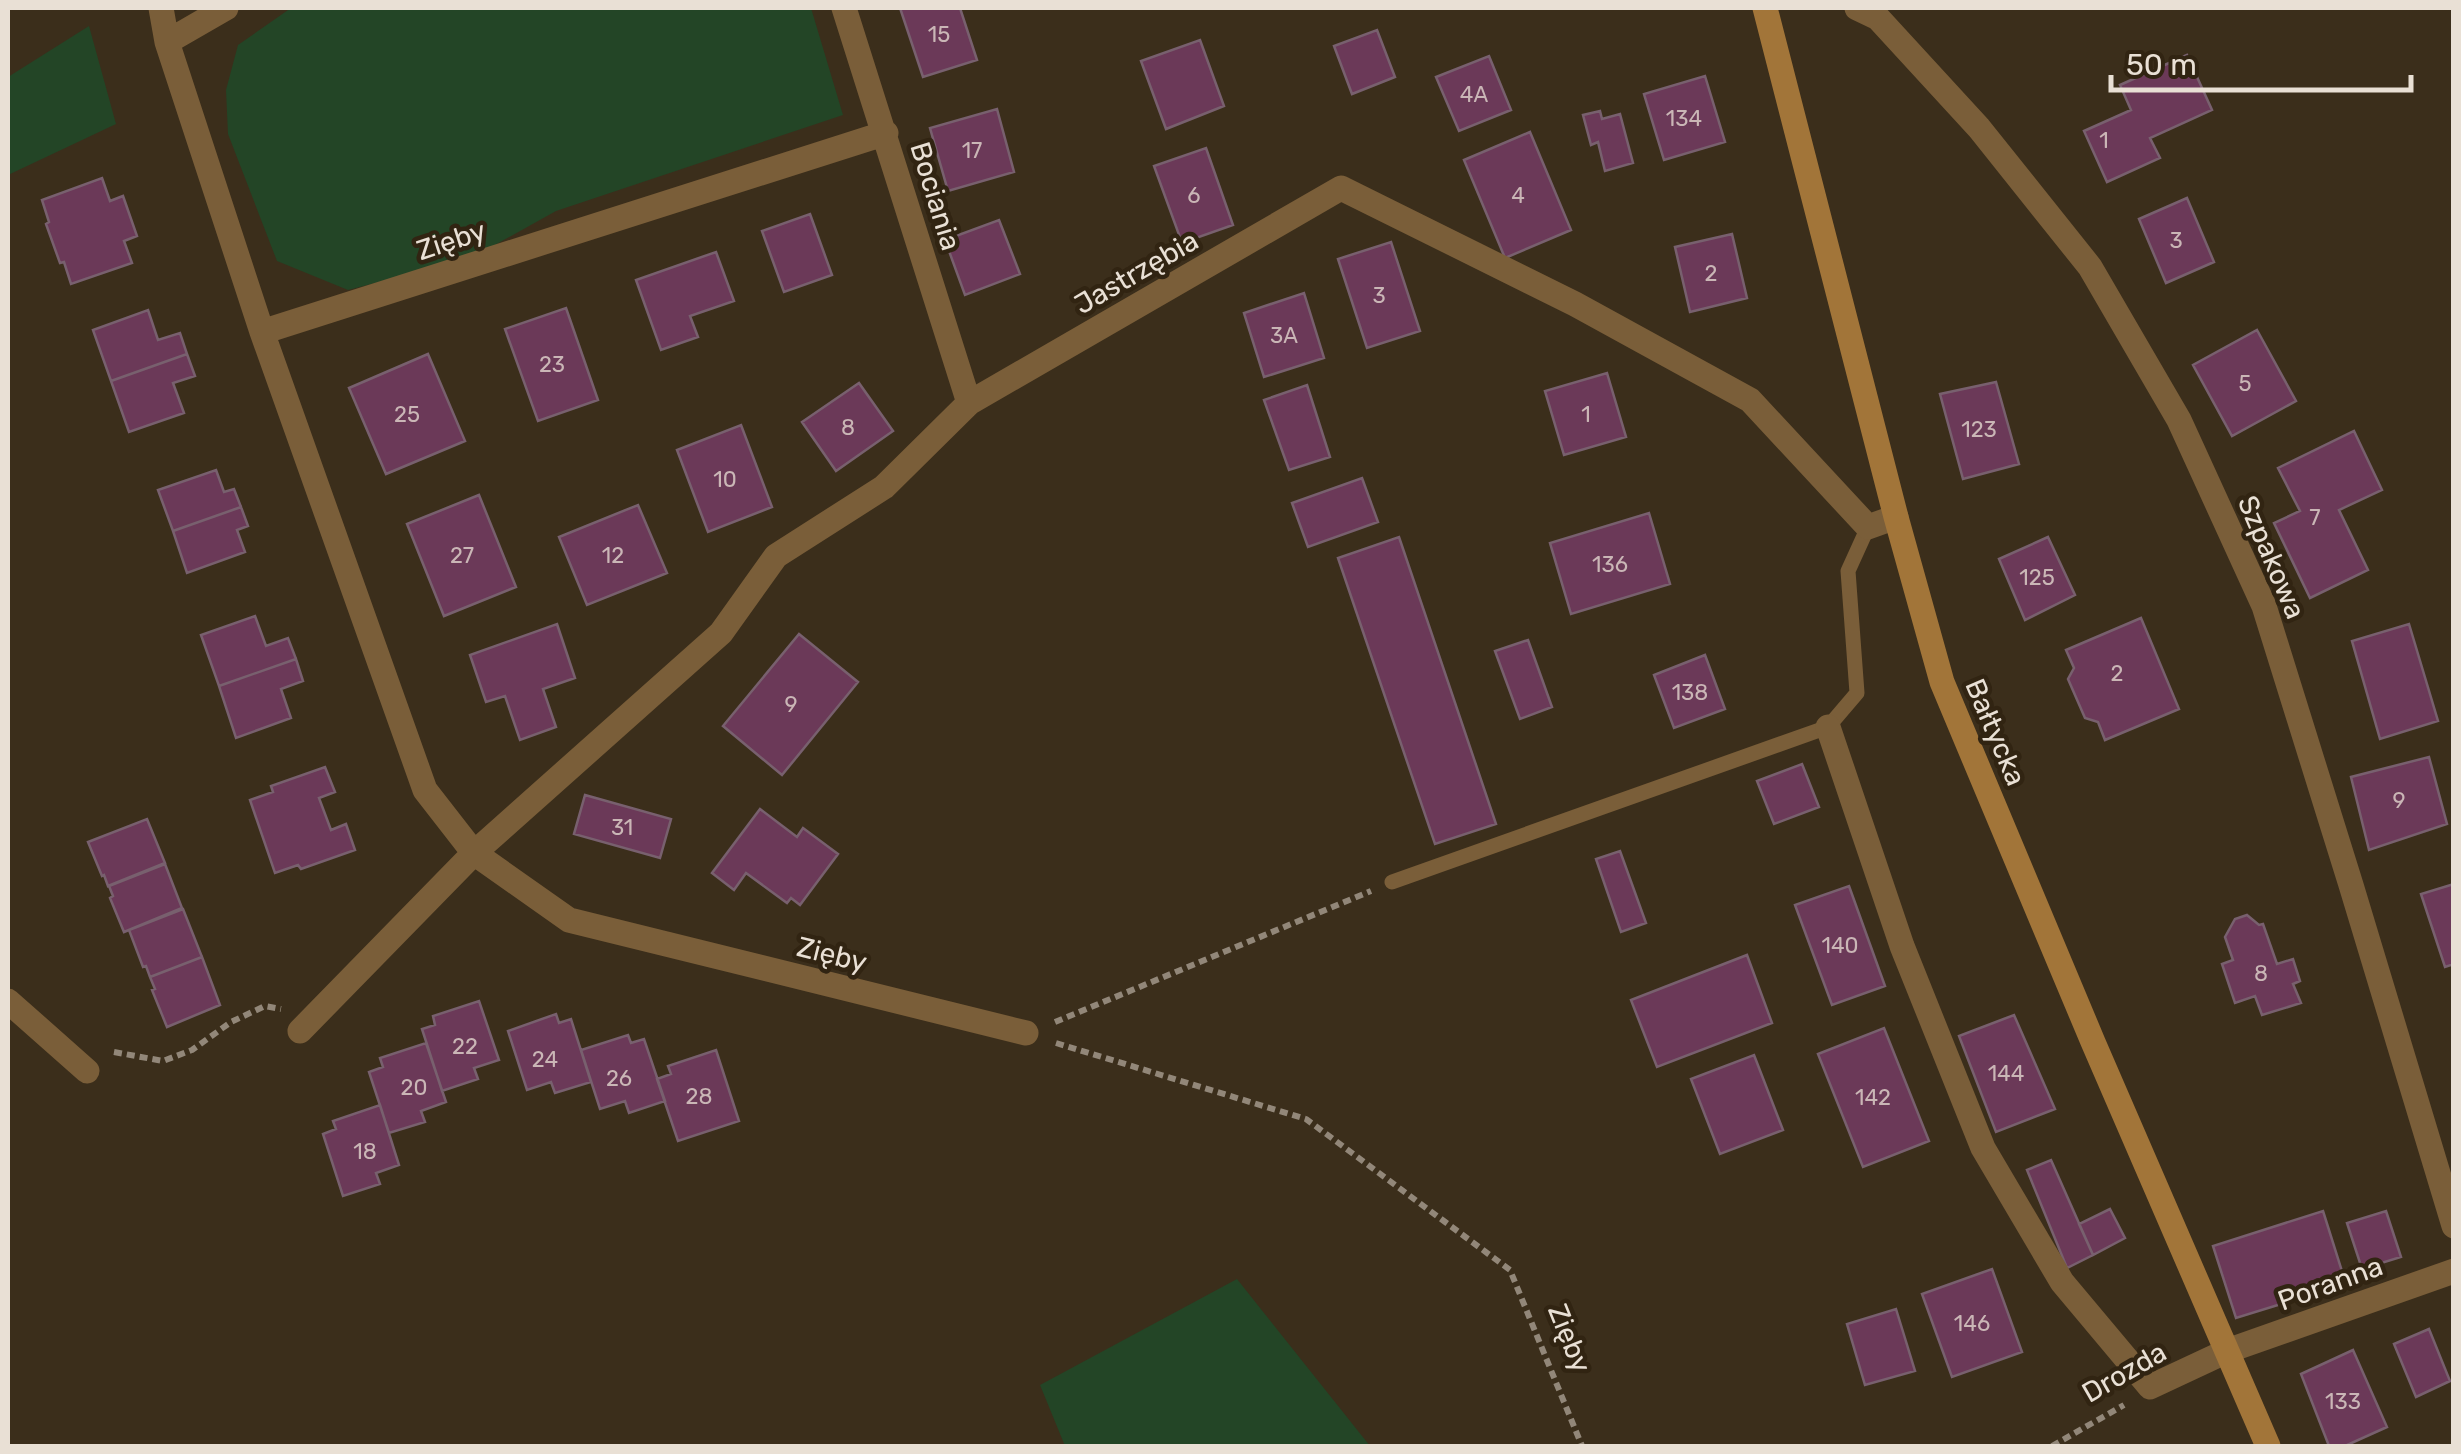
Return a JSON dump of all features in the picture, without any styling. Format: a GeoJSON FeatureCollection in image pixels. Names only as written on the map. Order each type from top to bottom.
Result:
{"type":"FeatureCollection","features":[{"type":"Feature","properties":{"kind":"main road","name":"Bałtycka"},"geometry":{"type":"LineString","coordinates":[[1765,8],[1942,682],[2268,1446]]}},
{"type":"Feature","properties":{"kind":"street","name":"Zięby"},"geometry":{"type":"LineString","coordinates":[[161,8],[168,42],[262,332],[426,790],[474,853],[569,920],[1026,1034]]}},
{"type":"Feature","properties":{"kind":"street"},"geometry":{"type":"LineString","coordinates":[[168,42],[226,8]]}},
{"type":"Feature","properties":{"kind":"street","name":"Bociania"},"geometry":{"type":"LineString","coordinates":[[844,8],[969,403]]}},
{"type":"Feature","properties":{"kind":"street","name":"Szpakowa"},"geometry":{"type":"LineString","coordinates":[[1857,8],[1878,18],[1979,128],[2090,268],[2179,420],[2264,606],[2454,1226]]}},
{"type":"Feature","properties":{"kind":"street","name":"Zięby"},"geometry":{"type":"LineString","coordinates":[[262,332],[886,133]]}},
{"type":"Feature","properties":{"kind":"street","name":"Jastrzębia"},"geometry":{"type":"LineString","coordinates":[[308,1022],[474,853],[721,633],[776,556],[884,488],[969,403],[1341,188],[1575,304],[1750,400],[1868,527]]}},
{"type":"Feature","properties":{"kind":"street"},"geometry":{"type":"LineString","coordinates":[[1868,527],[1896,516]]}},
{"type":"Feature","properties":{"kind":"street"},"geometry":{"type":"LineString","coordinates":[[1828,727],[1902,946],[1983,1148],[2062,1282],[2150,1387]]}},
{"type":"Feature","properties":{"kind":"street"},"geometry":{"type":"LineString","coordinates":[[8,1001],[82,1066]]}},
{"type":"Feature","properties":{"kind":"street","name":"Poranna"},"geometry":{"type":"LineString","coordinates":[[2227,1351],[2454,1270]]}},
{"type":"Feature","properties":{"kind":"street","name":"Drozda"},"geometry":{"type":"LineString","coordinates":[[2150,1387],[2227,1351]]}},
{"type":"Feature","properties":{"kind":"lane"},"geometry":{"type":"LineString","coordinates":[[1392,882],[1828,727],[1856,693],[1848,571],[1868,527]]}},
{"type":"Feature","properties":{"kind":"path"},"geometry":{"type":"LineString","coordinates":[[1026,1034],[1392,882]]}},
{"type":"Feature","properties":{"kind":"path"},"geometry":{"type":"LineString","coordinates":[[82,1066],[105,1051],[163,1061],[192,1050],[231,1022],[265,1006],[308,1022]]}},
{"type":"Feature","properties":{"kind":"path","name":"Zięby"},"geometry":{"type":"LineString","coordinates":[[1026,1034],[1306,1119],[1479,1247],[1510,1270],[1582,1446]]}},
{"type":"Feature","properties":{"kind":"path","name":"Drozda"},"geometry":{"type":"LineString","coordinates":[[2052,1446],[2110,1415],[2150,1387]]}},
{"type":"Feature","properties":{"kind":"green space"},"geometry":{"type":"Polygon","coordinates":[[[291,8],[811,8],[843,115],[556,211],[493,246],[418,272],[348,290],[277,261],[228,134],[226,90],[238,45],[291,8]]]}},
{"type":"Feature","properties":{"kind":"green space"},"geometry":{"type":"Polygon","coordinates":[[[89,26],[116,124],[8,175],[8,77],[89,26]]]}},
{"type":"Feature","properties":{"kind":"green space"},"geometry":{"type":"Polygon","coordinates":[[[1237,1279],[1370,1446],[1065,1446],[1040,1385],[1237,1279]]]}},
{"type":"Feature","properties":{"kind":"building"},"geometry":{"type":"Polygon","coordinates":[[[900,8],[960,8],[977,60],[923,77],[900,8]]]}},
{"type":"Feature","properties":{"kind":"building"},"geometry":{"type":"Polygon","coordinates":[[[1377,30],[1395,77],[1352,94],[1334,46],[1377,30]]]}},
{"type":"Feature","properties":{"kind":"building"},"geometry":{"type":"Polygon","coordinates":[[[1200,40],[1224,106],[1166,129],[1141,61],[1200,40]]]}},
{"type":"Feature","properties":{"kind":"building"},"geometry":{"type":"Polygon","coordinates":[[[2187,55],[2212,110],[2150,138],[2160,158],[2107,182],[2084,131],[2131,110],[2120,85],[2187,55]]]}},
{"type":"Feature","properties":{"kind":"building"},"geometry":{"type":"Polygon","coordinates":[[[1489,56],[1511,110],[1459,131],[1436,77],[1489,56]]]}},
{"type":"Feature","properties":{"kind":"building"},"geometry":{"type":"Polygon","coordinates":[[[1705,76],[1725,142],[1664,160],[1644,94],[1705,76]]]}},
{"type":"Feature","properties":{"kind":"building"},"geometry":{"type":"Polygon","coordinates":[[[997,109],[1014,172],[948,191],[930,128],[997,109]]]}},
{"type":"Feature","properties":{"kind":"building"},"geometry":{"type":"Polygon","coordinates":[[[1600,111],[1602,119],[1620,114],[1633,163],[1605,171],[1598,142],[1591,145],[1583,115],[1600,111]]]}},
{"type":"Feature","properties":{"kind":"building"},"geometry":{"type":"Polygon","coordinates":[[[1530,132],[1571,230],[1505,258],[1464,160],[1530,132]]]}},
{"type":"Feature","properties":{"kind":"building"},"geometry":{"type":"Polygon","coordinates":[[[1206,148],[1233,225],[1182,243],[1154,166],[1206,148]]]}},
{"type":"Feature","properties":{"kind":"building"},"geometry":{"type":"Polygon","coordinates":[[[102,178],[110,201],[123,196],[137,236],[124,241],[132,263],[71,284],[46,224],[49,222],[42,200],[102,178]]]}},
{"type":"Feature","properties":{"kind":"building"},"geometry":{"type":"Polygon","coordinates":[[[2187,198],[2214,262],[2166,283],[2139,219],[2187,198]]]}},
{"type":"Feature","properties":{"kind":"building"},"geometry":{"type":"Polygon","coordinates":[[[810,214],[832,275],[784,292],[762,231],[810,214]]]}},
{"type":"Feature","properties":{"kind":"building"},"geometry":{"type":"Polygon","coordinates":[[[999,220],[1020,274],[965,295],[945,240],[999,220]]]}},
{"type":"Feature","properties":{"kind":"building"},"geometry":{"type":"Polygon","coordinates":[[[1732,234],[1747,298],[1690,312],[1675,247],[1732,234]]]}},
{"type":"Feature","properties":{"kind":"building"},"geometry":{"type":"Polygon","coordinates":[[[1391,242],[1420,331],[1367,348],[1338,259],[1391,242]]]}},
{"type":"Feature","properties":{"kind":"building"},"geometry":{"type":"Polygon","coordinates":[[[716,252],[734,301],[690,316],[698,337],[661,350],[636,280],[716,252]]]}},
{"type":"Feature","properties":{"kind":"building"},"geometry":{"type":"Polygon","coordinates":[[[1304,293],[1324,358],[1264,377],[1244,313],[1304,293]]]}},
{"type":"Feature","properties":{"kind":"building"},"geometry":{"type":"Polygon","coordinates":[[[566,308],[598,400],[538,421],[505,329],[566,308]]]}},
{"type":"Feature","properties":{"kind":"building"},"geometry":{"type":"Polygon","coordinates":[[[148,310],[158,340],[180,333],[187,354],[111,381],[93,330],[148,310]]]}},
{"type":"Feature","properties":{"kind":"building"},"geometry":{"type":"Polygon","coordinates":[[[2257,330],[2296,401],[2232,436],[2193,365],[2257,330]]]}},
{"type":"Feature","properties":{"kind":"building"},"geometry":{"type":"Polygon","coordinates":[[[187,354],[195,376],[173,383],[184,413],[129,432],[111,381],[187,354]]]}},
{"type":"Feature","properties":{"kind":"building"},"geometry":{"type":"Polygon","coordinates":[[[428,354],[465,441],[386,474],[349,388],[428,354]]]}},
{"type":"Feature","properties":{"kind":"building"},"geometry":{"type":"Polygon","coordinates":[[[1607,373],[1626,437],[1564,455],[1545,391],[1607,373]]]}},
{"type":"Feature","properties":{"kind":"building"},"geometry":{"type":"Polygon","coordinates":[[[1996,382],[2019,464],[1963,479],[1940,394],[1996,382]]]}},
{"type":"Feature","properties":{"kind":"building"},"geometry":{"type":"Polygon","coordinates":[[[859,383],[893,431],[836,471],[802,422],[859,383]]]}},
{"type":"Feature","properties":{"kind":"building"},"geometry":{"type":"Polygon","coordinates":[[[1307,385],[1330,457],[1289,470],[1264,400],[1307,385]]]}},
{"type":"Feature","properties":{"kind":"building"},"geometry":{"type":"Polygon","coordinates":[[[741,425],[772,507],[708,532],[677,450],[741,425]]]}},
{"type":"Feature","properties":{"kind":"building"},"geometry":{"type":"Polygon","coordinates":[[[2354,431],[2382,490],[2339,510],[2368,570],[2310,598],[2274,523],[2300,511],[2278,468],[2354,431]]]}},
{"type":"Feature","properties":{"kind":"building"},"geometry":{"type":"Polygon","coordinates":[[[216,470],[224,492],[234,489],[241,507],[173,531],[158,490],[216,470]]]}},
{"type":"Feature","properties":{"kind":"building"},"geometry":{"type":"Polygon","coordinates":[[[1362,478],[1378,522],[1308,547],[1292,503],[1362,478]]]}},
{"type":"Feature","properties":{"kind":"building"},"geometry":{"type":"Polygon","coordinates":[[[479,495],[516,587],[444,616],[407,524],[479,495]]]}},
{"type":"Feature","properties":{"kind":"building"},"geometry":{"type":"Polygon","coordinates":[[[638,505],[667,573],[587,605],[559,537],[638,505]]]}},
{"type":"Feature","properties":{"kind":"building"},"geometry":{"type":"Polygon","coordinates":[[[241,507],[248,526],[237,530],[245,552],[187,573],[173,531],[241,507]]]}},
{"type":"Feature","properties":{"kind":"building"},"geometry":{"type":"Polygon","coordinates":[[[1649,513],[1670,584],[1571,614],[1550,543],[1649,513]]]}},
{"type":"Feature","properties":{"kind":"building"},"geometry":{"type":"Polygon","coordinates":[[[1399,537],[1496,824],[1435,844],[1338,558],[1399,537]]]}},
{"type":"Feature","properties":{"kind":"building"},"geometry":{"type":"Polygon","coordinates":[[[2048,537],[2075,595],[2025,620],[1999,559],[2048,537]]]}},
{"type":"Feature","properties":{"kind":"building"},"geometry":{"type":"Polygon","coordinates":[[[255,616],[266,646],[288,638],[296,659],[219,686],[201,635],[255,616]]]}},
{"type":"Feature","properties":{"kind":"building"},"geometry":{"type":"Polygon","coordinates":[[[2141,618],[2179,709],[2105,740],[2098,722],[2085,718],[2068,679],[2074,668],[2066,650],[2141,618]]]}},
{"type":"Feature","properties":{"kind":"building"},"geometry":{"type":"Polygon","coordinates":[[[557,624],[575,678],[543,689],[556,727],[520,740],[505,696],[486,702],[470,655],[557,624]]]}},
{"type":"Feature","properties":{"kind":"building"},"geometry":{"type":"Polygon","coordinates":[[[2409,624],[2438,721],[2380,739],[2352,641],[2409,624]]]}},
{"type":"Feature","properties":{"kind":"building"},"geometry":{"type":"Polygon","coordinates":[[[799,634],[858,682],[782,775],[723,726],[799,634]]]}},
{"type":"Feature","properties":{"kind":"building"},"geometry":{"type":"Polygon","coordinates":[[[1528,640],[1552,707],[1520,719],[1495,651],[1528,640]]]}},
{"type":"Feature","properties":{"kind":"building"},"geometry":{"type":"Polygon","coordinates":[[[1705,655],[1725,709],[1674,728],[1654,675],[1705,655]]]}},
{"type":"Feature","properties":{"kind":"building"},"geometry":{"type":"Polygon","coordinates":[[[296,659],[303,681],[281,689],[291,718],[236,738],[219,686],[296,659]]]}},
{"type":"Feature","properties":{"kind":"building"},"geometry":{"type":"Polygon","coordinates":[[[2429,757],[2447,824],[2369,850],[2351,777],[2429,757]]]}},
{"type":"Feature","properties":{"kind":"building"},"geometry":{"type":"Polygon","coordinates":[[[1802,764],[1819,807],[1774,824],[1757,781],[1802,764]]]}},
{"type":"Feature","properties":{"kind":"building"},"geometry":{"type":"Polygon","coordinates":[[[325,767],[335,792],[319,798],[331,830],[346,824],[355,850],[301,869],[298,865],[275,873],[250,800],[273,792],[271,786],[325,767]]]}},
{"type":"Feature","properties":{"kind":"building"},"geometry":{"type":"Polygon","coordinates":[[[585,795],[671,819],[660,858],[574,834],[585,795]]]}},
{"type":"Feature","properties":{"kind":"building"},"geometry":{"type":"Polygon","coordinates":[[[760,809],[797,837],[803,828],[838,854],[800,905],[791,898],[787,903],[746,873],[734,890],[712,873],[760,809]]]}},
{"type":"Feature","properties":{"kind":"building"},"geometry":{"type":"Polygon","coordinates":[[[147,819],[165,863],[108,886],[88,842],[147,819]]]}},
{"type":"Feature","properties":{"kind":"building"},"geometry":{"type":"Polygon","coordinates":[[[1620,851],[1646,923],[1621,932],[1596,859],[1620,851]]]}},
{"type":"Feature","properties":{"kind":"building"},"geometry":{"type":"Polygon","coordinates":[[[165,864],[182,908],[124,932],[109,886],[165,864]]]}},
{"type":"Feature","properties":{"kind":"building"},"geometry":{"type":"Polygon","coordinates":[[[2454,884],[2454,964],[2445,967],[2421,894],[2454,884]]]}},
{"type":"Feature","properties":{"kind":"building"},"geometry":{"type":"Polygon","coordinates":[[[1849,886],[1885,986],[1832,1005],[1795,905],[1849,886]]]}},
{"type":"Feature","properties":{"kind":"building"},"geometry":{"type":"Polygon","coordinates":[[[183,909],[202,957],[150,977],[129,930],[183,909]]]}},
{"type":"Feature","properties":{"kind":"building"},"geometry":{"type":"Polygon","coordinates":[[[2247,915],[2263,924],[2277,964],[2293,959],[2300,981],[2293,984],[2301,1003],[2262,1015],[2255,996],[2235,1003],[2222,964],[2233,960],[2225,937],[2235,919],[2247,915]]]}},
{"type":"Feature","properties":{"kind":"building"},"geometry":{"type":"Polygon","coordinates":[[[1747,955],[1772,1023],[1657,1067],[1631,1000],[1747,955]]]}},
{"type":"Feature","properties":{"kind":"building"},"geometry":{"type":"Polygon","coordinates":[[[202,957],[220,1005],[167,1027],[150,977],[202,957]]]}},
{"type":"Feature","properties":{"kind":"building"},"geometry":{"type":"Polygon","coordinates":[[[479,1001],[499,1060],[474,1068],[478,1079],[442,1091],[422,1029],[435,1025],[433,1016],[479,1001]]]}},
{"type":"Feature","properties":{"kind":"building"},"geometry":{"type":"Polygon","coordinates":[[[556,1014],[559,1023],[571,1019],[591,1082],[555,1093],[551,1082],[527,1090],[508,1031],[556,1014]]]}},
{"type":"Feature","properties":{"kind":"building"},"geometry":{"type":"Polygon","coordinates":[[[2014,1015],[2055,1109],[1996,1132],[1959,1036],[2014,1015]]]}},
{"type":"Feature","properties":{"kind":"building"},"geometry":{"type":"Polygon","coordinates":[[[1884,1028],[1929,1141],[1863,1167],[1818,1054],[1884,1028]]]}},
{"type":"Feature","properties":{"kind":"building"},"geometry":{"type":"Polygon","coordinates":[[[628,1035],[631,1043],[644,1039],[665,1101],[629,1113],[625,1101],[600,1109],[581,1050],[628,1035]]]}},
{"type":"Feature","properties":{"kind":"building"},"geometry":{"type":"Polygon","coordinates":[[[426,1043],[446,1102],[421,1111],[425,1122],[389,1133],[369,1072],[383,1067],[380,1058],[426,1043]]]}},
{"type":"Feature","properties":{"kind":"building"},"geometry":{"type":"Polygon","coordinates":[[[716,1050],[739,1121],[678,1141],[657,1079],[671,1074],[668,1066],[716,1050]]]}},
{"type":"Feature","properties":{"kind":"building"},"geometry":{"type":"Polygon","coordinates":[[[1754,1055],[1783,1130],[1720,1154],[1691,1079],[1754,1055]]]}},
{"type":"Feature","properties":{"kind":"building"},"geometry":{"type":"Polygon","coordinates":[[[380,1105],[399,1165],[376,1173],[380,1184],[343,1196],[323,1134],[336,1129],[333,1121],[380,1105]]]}},
{"type":"Feature","properties":{"kind":"building"},"geometry":{"type":"Polygon","coordinates":[[[2051,1160],[2093,1255],[2067,1268],[2027,1170],[2051,1160]]]}},
{"type":"Feature","properties":{"kind":"building"},"geometry":{"type":"Polygon","coordinates":[[[2110,1209],[2125,1238],[2093,1255],[2079,1224],[2110,1209]]]}},
{"type":"Feature","properties":{"kind":"building"},"geometry":{"type":"Polygon","coordinates":[[[2323,1211],[2346,1284],[2236,1318],[2213,1246],[2323,1211]]]}},
{"type":"Feature","properties":{"kind":"building"},"geometry":{"type":"Polygon","coordinates":[[[2386,1211],[2401,1257],[2362,1269],[2347,1223],[2386,1211]]]}},
{"type":"Feature","properties":{"kind":"building"},"geometry":{"type":"Polygon","coordinates":[[[1992,1269],[2022,1352],[1952,1377],[1922,1294],[1992,1269]]]}},
{"type":"Feature","properties":{"kind":"building"},"geometry":{"type":"Polygon","coordinates":[[[1896,1309],[1915,1371],[1865,1385],[1847,1324],[1896,1309]]]}},
{"type":"Feature","properties":{"kind":"building"},"geometry":{"type":"Polygon","coordinates":[[[2429,1329],[2450,1381],[2416,1397],[2394,1344],[2429,1329]]]}},
{"type":"Feature","properties":{"kind":"building"},"geometry":{"type":"Polygon","coordinates":[[[2353,1350],[2387,1427],[2345,1446],[2329,1446],[2301,1374],[2353,1350]]]}}]}
